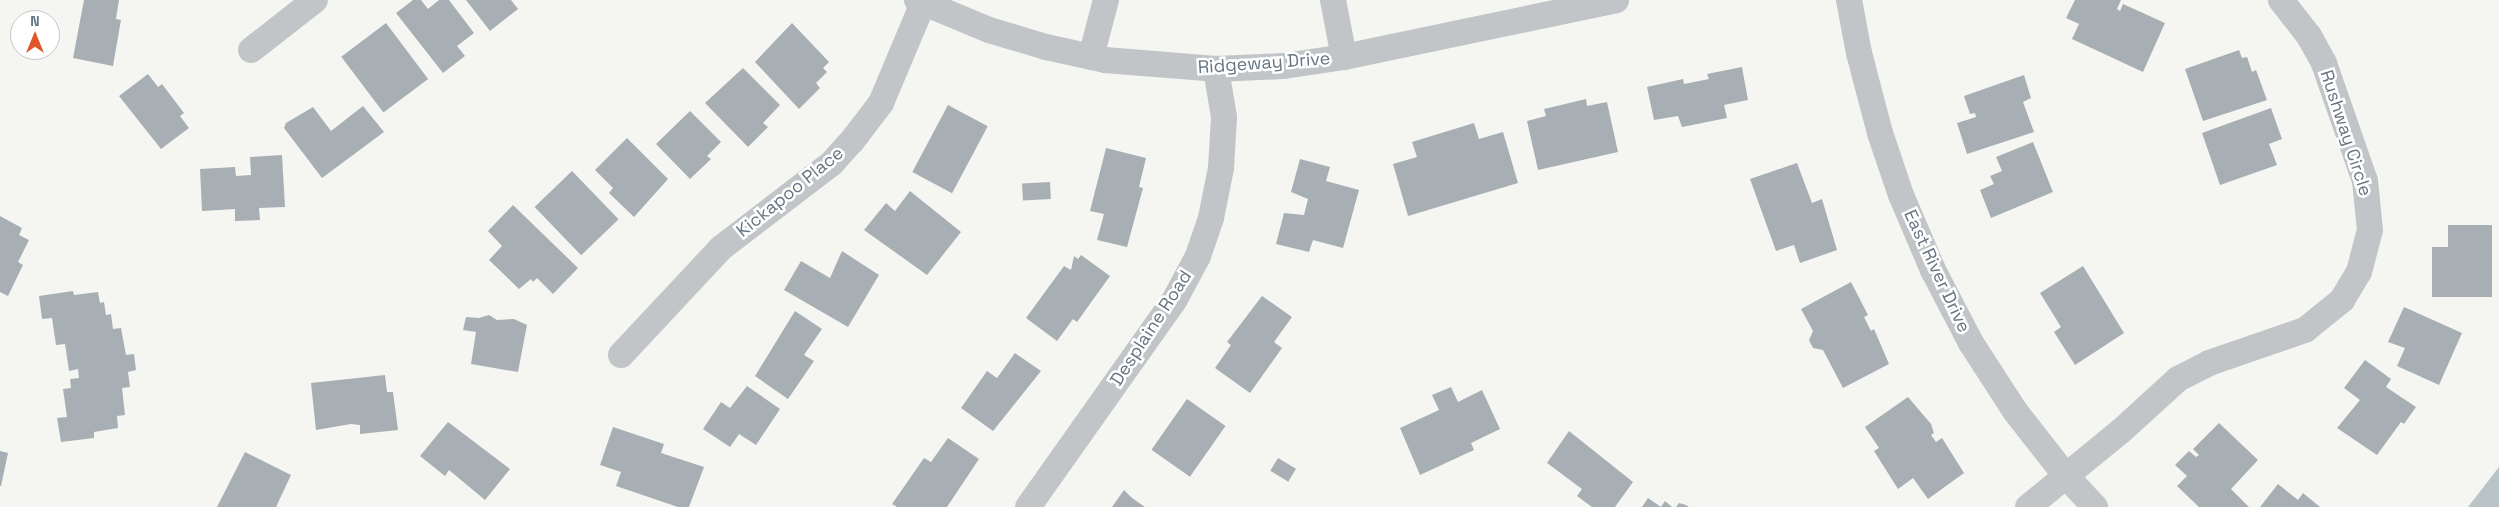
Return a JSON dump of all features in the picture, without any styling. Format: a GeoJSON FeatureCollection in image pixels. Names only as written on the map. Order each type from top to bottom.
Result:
{"type":"FeatureCollection","features":[{"type":"Feature","properties":{"kind":"street"},"geometry":{"type":"LineString","coordinates":[[251,50],[315,0]]}},
{"type":"Feature","properties":{"kind":"street"},"geometry":{"type":"LineString","coordinates":[[1091,57],[1106,0]]}},
{"type":"Feature","properties":{"kind":"street"},"geometry":{"type":"LineString","coordinates":[[1333,0],[1344,58]]}},
{"type":"Feature","properties":{"kind":"street","name":"Ridgeway Drive"},"geometry":{"type":"LineString","coordinates":[[920,1],[989,30],[1091,57],[1216,69],[1284,66],[1344,58],[1616,0]]}},
{"type":"Feature","properties":{"kind":"street","name":"East River Drive"},"geometry":{"type":"LineString","coordinates":[[1849,0],[1859,53],[1880,133],[1901,195],[1933,270],[1971,342],[1996,381],[2064,474],[2095,507]]}},
{"type":"Feature","properties":{"kind":"street","name":"Rushway Circle"},"geometry":{"type":"LineString","coordinates":[[2028,507],[2064,474],[2121,431],[2178,379],[2209,364],[2305,330],[2342,300],[2359,272],[2370,230],[2365,181],[2324,63],[2309,36],[2281,0]]}},
{"type":"Feature","properties":{"kind":"street","name":"Kickapoo Place"},"geometry":{"type":"LineString","coordinates":[[621,355],[721,248],[831,164],[852,141],[881,103],[920,1]]}},
{"type":"Feature","properties":{"kind":"street","name":"Desplaine Road"},"geometry":{"type":"LineString","coordinates":[[1028,507],[1174,301],[1198,256],[1211,218],[1221,168],[1224,117],[1220,78],[1216,69]]}},
{"type":"Feature","properties":{"kind":"shaded area"},"geometry":{"type":"Polygon","coordinates":[[[2499,467],[2499,507],[2468,507],[2499,467]]]}},
{"type":"Feature","properties":{"kind":"building"},"geometry":{"type":"Polygon","coordinates":[[[84,0],[119,0],[116,19],[121,20],[113,66],[73,58],[84,0]]]}},
{"type":"Feature","properties":{"kind":"building"},"geometry":{"type":"Polygon","coordinates":[[[413,0],[421,0],[428,9],[439,0],[449,0],[474,33],[457,46],[465,56],[443,73],[396,13],[413,0]]]}},
{"type":"Feature","properties":{"kind":"building"},"geometry":{"type":"Polygon","coordinates":[[[466,0],[511,0],[518,9],[490,31],[466,0]]]}},
{"type":"Feature","properties":{"kind":"building"},"geometry":{"type":"Polygon","coordinates":[[[2075,0],[2121,0],[2117,9],[2120,11],[2123,4],[2165,23],[2143,72],[2072,39],[2079,24],[2066,18],[2075,0]]]}},
{"type":"Feature","properties":{"kind":"building"},"geometry":{"type":"Polygon","coordinates":[[[386,23],[428,79],[383,113],[341,57],[386,23]]]}},
{"type":"Feature","properties":{"kind":"building"},"geometry":{"type":"Polygon","coordinates":[[[792,23],[829,62],[823,68],[827,72],[816,83],[820,88],[799,109],[755,62],[792,23]]]}},
{"type":"Feature","properties":{"kind":"building"},"geometry":{"type":"Polygon","coordinates":[[[2239,50],[2242,58],[2247,57],[2252,72],[2256,70],[2267,100],[2203,121],[2185,69],[2239,50]]]}},
{"type":"Feature","properties":{"kind":"building"},"geometry":{"type":"Polygon","coordinates":[[[1742,67],[1748,100],[1724,105],[1727,118],[1682,127],[1678,116],[1654,120],[1647,87],[1683,79],[1684,84],[1709,79],[1707,74],[1742,67]]]}},
{"type":"Feature","properties":{"kind":"building"},"geometry":{"type":"Polygon","coordinates":[[[743,68],[780,105],[763,123],[768,127],[748,147],[705,103],[743,68]]]}},
{"type":"Feature","properties":{"kind":"building"},"geometry":{"type":"Polygon","coordinates":[[[148,74],[158,87],[162,84],[184,113],[180,116],[189,128],[161,149],[119,96],[148,74]]]}},
{"type":"Feature","properties":{"kind":"building"},"geometry":{"type":"Polygon","coordinates":[[[2024,75],[2031,98],[2023,102],[2034,132],[1967,154],[1957,123],[1976,117],[1975,113],[1970,114],[1964,96],[2024,75]]]}},
{"type":"Feature","properties":{"kind":"building"},"geometry":{"type":"Polygon","coordinates":[[[1586,99],[1587,106],[1607,102],[1618,152],[1538,170],[1527,121],[1546,116],[1544,109],[1586,99]]]}},
{"type":"Feature","properties":{"kind":"building"},"geometry":{"type":"Polygon","coordinates":[[[948,105],[988,126],[952,193],[912,172],[948,105]]]}},
{"type":"Feature","properties":{"kind":"building"},"geometry":{"type":"Polygon","coordinates":[[[363,106],[384,132],[322,178],[284,128],[286,123],[313,107],[331,131],[363,106]]]}},
{"type":"Feature","properties":{"kind":"building"},"geometry":{"type":"Polygon","coordinates":[[[2271,108],[2282,139],[2269,144],[2277,165],[2220,185],[2202,133],[2271,108]]]}},
{"type":"Feature","properties":{"kind":"building"},"geometry":{"type":"Polygon","coordinates":[[[690,111],[721,142],[707,156],[711,159],[690,179],[656,144],[690,111]]]}},
{"type":"Feature","properties":{"kind":"building"},"geometry":{"type":"Polygon","coordinates":[[[1474,123],[1479,139],[1503,132],[1518,183],[1408,216],[1393,164],[1417,157],[1412,142],[1474,123]]]}},
{"type":"Feature","properties":{"kind":"building"},"geometry":{"type":"Polygon","coordinates":[[[627,138],[668,179],[634,217],[609,193],[613,188],[595,170],[627,138]]]}},
{"type":"Feature","properties":{"kind":"building"},"geometry":{"type":"Polygon","coordinates":[[[2033,142],[2053,192],[1991,218],[1980,190],[1994,184],[1990,176],[2002,171],[1996,157],[2033,142]]]}},
{"type":"Feature","properties":{"kind":"building"},"geometry":{"type":"Polygon","coordinates":[[[1106,148],[1146,158],[1139,187],[1143,188],[1127,247],[1097,240],[1104,214],[1090,211],[1106,148]]]}},
{"type":"Feature","properties":{"kind":"building"},"geometry":{"type":"Polygon","coordinates":[[[282,155],[285,207],[259,208],[260,220],[235,221],[235,209],[202,211],[200,169],[235,167],[236,176],[251,175],[250,157],[282,155]]]}},
{"type":"Feature","properties":{"kind":"building"},"geometry":{"type":"Polygon","coordinates":[[[1300,159],[1330,167],[1326,181],[1359,190],[1343,248],[1313,240],[1309,252],[1276,244],[1284,213],[1304,215],[1308,199],[1291,192],[1300,159]]]}},
{"type":"Feature","properties":{"kind":"building"},"geometry":{"type":"Polygon","coordinates":[[[1797,163],[1812,203],[1822,199],[1837,250],[1800,263],[1794,245],[1776,251],[1750,179],[1797,163]]]}},
{"type":"Feature","properties":{"kind":"building"},"geometry":{"type":"Polygon","coordinates":[[[572,171],[619,219],[581,255],[535,207],[572,171]]]}},
{"type":"Feature","properties":{"kind":"building"},"geometry":{"type":"Polygon","coordinates":[[[1050,182],[1051,199],[1023,200],[1022,183],[1050,182]]]}},
{"type":"Feature","properties":{"kind":"building"},"geometry":{"type":"Polygon","coordinates":[[[910,191],[961,232],[927,275],[864,230],[886,203],[895,211],[910,191]]]}},
{"type":"Feature","properties":{"kind":"building"},"geometry":{"type":"Polygon","coordinates":[[[513,205],[578,268],[553,294],[537,278],[533,282],[531,279],[519,289],[489,260],[502,246],[488,231],[513,205]]]}},
{"type":"Feature","properties":{"kind":"building"},"geometry":{"type":"Polygon","coordinates":[[[0,216],[22,228],[19,235],[29,240],[18,262],[23,265],[8,296],[0,292],[0,216]]]}},
{"type":"Feature","properties":{"kind":"building"},"geometry":{"type":"Polygon","coordinates":[[[2448,225],[2492,225],[2492,297],[2432,297],[2432,247],[2448,247],[2448,225]]]}},
{"type":"Feature","properties":{"kind":"building"},"geometry":{"type":"Polygon","coordinates":[[[842,251],[879,275],[848,327],[784,290],[801,261],[830,278],[842,251]]]}},
{"type":"Feature","properties":{"kind":"building"},"geometry":{"type":"Polygon","coordinates":[[[1081,255],[1110,276],[1077,322],[1073,319],[1057,341],[1026,318],[1064,266],[1071,270],[1074,256],[1078,259],[1081,255]]]}},
{"type":"Feature","properties":{"kind":"building"},"geometry":{"type":"Polygon","coordinates":[[[2083,266],[2124,333],[2075,365],[2054,332],[2061,327],[2040,293],[2083,266]]]}},
{"type":"Feature","properties":{"kind":"building"},"geometry":{"type":"Polygon","coordinates":[[[1851,282],[1868,315],[1864,317],[1871,331],[1874,329],[1889,364],[1843,388],[1823,350],[1813,348],[1809,340],[1813,331],[1801,309],[1851,282]]]}},
{"type":"Feature","properties":{"kind":"building"},"geometry":{"type":"Polygon","coordinates":[[[73,291],[74,295],[98,292],[100,303],[104,302],[106,315],[111,314],[113,329],[121,328],[126,355],[134,354],[136,370],[128,372],[130,387],[122,388],[125,415],[117,416],[118,428],[94,432],[94,438],[61,442],[57,418],[67,417],[63,389],[71,388],[70,379],[79,378],[78,369],[69,371],[65,344],[56,345],[52,318],[42,319],[39,296],[73,291]]]}},
{"type":"Feature","properties":{"kind":"building"},"geometry":{"type":"Polygon","coordinates":[[[1262,296],[1292,317],[1274,342],[1282,348],[1250,393],[1215,368],[1231,345],[1227,342],[1262,296]]]}},
{"type":"Feature","properties":{"kind":"building"},"geometry":{"type":"Polygon","coordinates":[[[2404,307],[2462,333],[2439,385],[2397,366],[2405,348],[2388,342],[2404,307]]]}},
{"type":"Feature","properties":{"kind":"building"},"geometry":{"type":"Polygon","coordinates":[[[795,311],[822,329],[804,355],[814,361],[788,399],[755,376],[795,311]]]}},
{"type":"Feature","properties":{"kind":"building"},"geometry":{"type":"Polygon","coordinates":[[[489,315],[497,320],[514,319],[527,325],[518,372],[471,364],[476,332],[463,330],[466,317],[479,318],[489,315]]]}},
{"type":"Feature","properties":{"kind":"building"},"geometry":{"type":"Polygon","coordinates":[[[1015,353],[1041,371],[993,431],[961,408],[987,371],[997,378],[1015,353]]]}},
{"type":"Feature","properties":{"kind":"building"},"geometry":{"type":"Polygon","coordinates":[[[2365,360],[2391,379],[2386,387],[2416,407],[2404,424],[2401,422],[2377,455],[2337,428],[2360,400],[2344,388],[2365,360]]]}},
{"type":"Feature","properties":{"kind":"building"},"geometry":{"type":"Polygon","coordinates":[[[385,375],[387,392],[393,392],[398,430],[360,434],[360,425],[351,424],[316,430],[311,383],[385,375]]]}},
{"type":"Feature","properties":{"kind":"building"},"geometry":{"type":"Polygon","coordinates":[[[747,386],[780,409],[756,445],[739,434],[730,447],[703,429],[721,402],[730,408],[747,386]]]}},
{"type":"Feature","properties":{"kind":"building"},"geometry":{"type":"Polygon","coordinates":[[[1451,387],[1458,402],[1482,390],[1500,429],[1471,443],[1474,450],[1420,475],[1400,428],[1439,410],[1432,395],[1451,387]]]}},
{"type":"Feature","properties":{"kind":"building"},"geometry":{"type":"Polygon","coordinates":[[[1908,397],[1931,424],[1934,433],[1931,435],[1936,442],[1942,438],[1964,473],[1928,499],[1913,478],[1898,489],[1874,451],[1879,448],[1865,427],[1908,397]]]}},
{"type":"Feature","properties":{"kind":"building"},"geometry":{"type":"Polygon","coordinates":[[[1187,399],[1226,426],[1190,477],[1151,450],[1187,399]]]}},
{"type":"Feature","properties":{"kind":"building"},"geometry":{"type":"Polygon","coordinates":[[[448,422],[510,469],[485,500],[449,470],[445,476],[420,456],[448,422]]]}},
{"type":"Feature","properties":{"kind":"building"},"geometry":{"type":"Polygon","coordinates":[[[2219,423],[2258,460],[2231,489],[2249,507],[2199,507],[2177,486],[2187,476],[2175,465],[2189,451],[2196,457],[2199,455],[2193,449],[2219,423]]]}},
{"type":"Feature","properties":{"kind":"building"},"geometry":{"type":"Polygon","coordinates":[[[613,427],[664,444],[661,453],[704,467],[689,507],[678,507],[616,486],[621,472],[600,465],[613,427]]]}},
{"type":"Feature","properties":{"kind":"building"},"geometry":{"type":"Polygon","coordinates":[[[1569,431],[1633,482],[1615,507],[1592,507],[1577,496],[1582,489],[1547,463],[1569,431]]]}},
{"type":"Feature","properties":{"kind":"building"},"geometry":{"type":"Polygon","coordinates":[[[948,438],[979,459],[947,507],[897,507],[892,504],[924,458],[931,462],[948,438]]]}},
{"type":"Feature","properties":{"kind":"building"},"geometry":{"type":"Polygon","coordinates":[[[0,451],[8,453],[1,486],[0,486],[0,451]]]}},
{"type":"Feature","properties":{"kind":"building"},"geometry":{"type":"Polygon","coordinates":[[[245,452],[291,475],[276,507],[217,507],[245,452]]]}},
{"type":"Feature","properties":{"kind":"building"},"geometry":{"type":"Polygon","coordinates":[[[1278,458],[1296,469],[1288,482],[1270,471],[1278,458]]]}},
{"type":"Feature","properties":{"kind":"building"},"geometry":{"type":"Polygon","coordinates":[[[2278,484],[2298,500],[2303,493],[2320,507],[2260,507],[2278,484]]]}},
{"type":"Feature","properties":{"kind":"building"},"geometry":{"type":"Polygon","coordinates":[[[1124,490],[1132,498],[1145,507],[1112,507],[1124,490]]]}},
{"type":"Feature","properties":{"kind":"building"},"geometry":{"type":"Polygon","coordinates":[[[1648,498],[1661,507],[1642,507],[1648,498]]]}},
{"type":"Feature","properties":{"kind":"building"},"geometry":{"type":"Polygon","coordinates":[[[1665,501],[1672,507],[1661,507],[1665,501]]]}},
{"type":"Feature","properties":{"kind":"building"},"geometry":{"type":"Polygon","coordinates":[[[1679,503],[1686,505],[1689,507],[1676,507],[1679,503]]]}}]}
